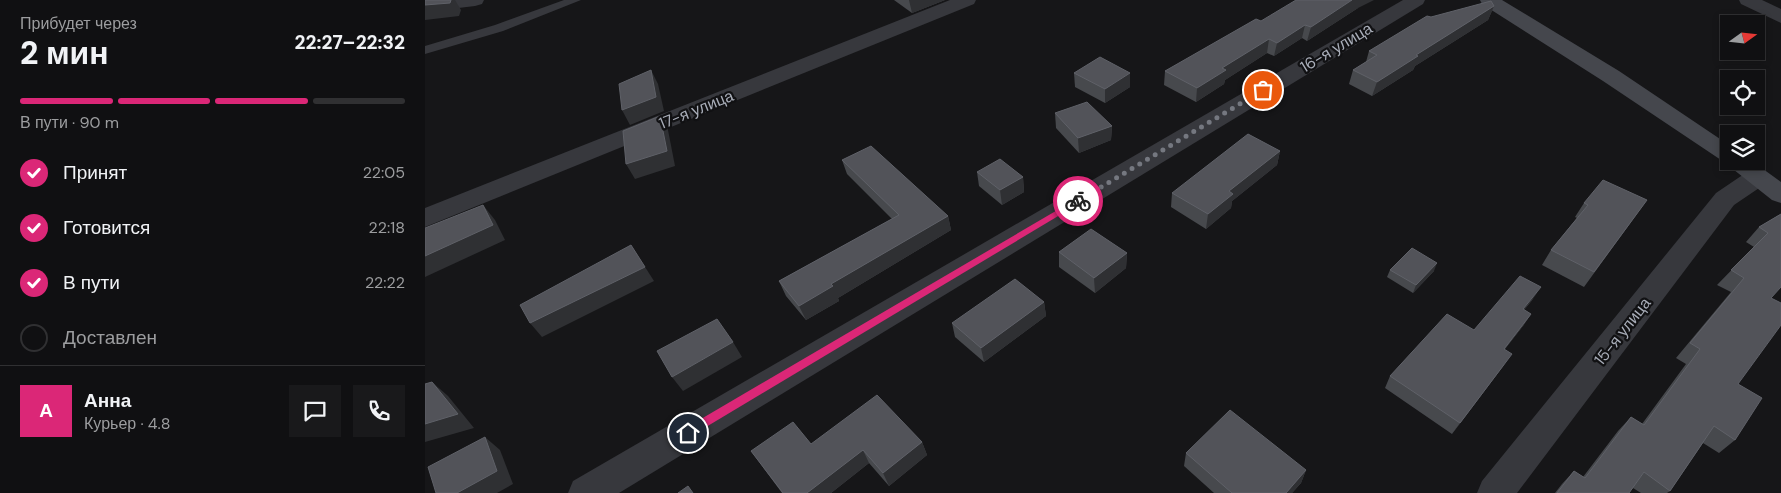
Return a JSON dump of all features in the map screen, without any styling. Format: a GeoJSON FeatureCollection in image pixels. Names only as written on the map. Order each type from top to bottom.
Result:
{"type":"FeatureCollection","features":[{"type":"Feature","properties":{"kind":"street"},"geometry":{"type":"LineString","coordinates":[[425,6],[475,0]]}},
{"type":"Feature","properties":{"kind":"street","name":"17-я улица"},"geometry":{"type":"LineString","coordinates":[[425,218],[967,0]]}},
{"type":"Feature","properties":{"kind":"street","name":"16-я улица"},"geometry":{"type":"LineString","coordinates":[[586,493],[1416,0]]}},
{"type":"Feature","properties":{"kind":"street"},"geometry":{"type":"LineString","coordinates":[[1489,0],[1611,76],[1720,150]]}},
{"type":"Feature","properties":{"kind":"street"},"geometry":{"type":"LineString","coordinates":[[1748,0],[1781,17]]}},
{"type":"Feature","properties":{"kind":"street","name":"15-я улица"},"geometry":{"type":"LineString","coordinates":[[1495,493],[1725,199],[1757,178]]}},
{"type":"Feature","properties":{"kind":"lane"},"geometry":{"type":"LineString","coordinates":[[425,50],[499,28],[575,0]]}},
{"type":"Feature","properties":{"kind":"building"},"geometry":{"type":"Polygon","coordinates":[[[425,0],[451,0],[450,3],[425,5],[425,0]]]}},
{"type":"Feature","properties":{"kind":"building"},"geometry":{"type":"Polygon","coordinates":[[[1296,0],[1352,0],[1311,27],[1305,25],[1277,43],[1269,39],[1222,68],[1226,70],[1197,88],[1165,71],[1256,19],[1261,21],[1296,0]]]}},
{"type":"Feature","properties":{"kind":"building"},"geometry":{"type":"Polygon","coordinates":[[[1491,1],[1494,6],[1377,82],[1353,70],[1377,55],[1369,51],[1427,16],[1431,17],[1491,1]]]}},
{"type":"Feature","properties":{"kind":"building"},"geometry":{"type":"Polygon","coordinates":[[[1100,57],[1130,73],[1105,89],[1074,73],[1100,57]]]}},
{"type":"Feature","properties":{"kind":"building"},"geometry":{"type":"Polygon","coordinates":[[[651,70],[656,97],[622,110],[619,84],[651,70]]]}},
{"type":"Feature","properties":{"kind":"building"},"geometry":{"type":"Polygon","coordinates":[[[1087,102],[1112,126],[1078,138],[1055,113],[1087,102]]]}},
{"type":"Feature","properties":{"kind":"building"},"geometry":{"type":"Polygon","coordinates":[[[660,116],[667,151],[626,164],[623,131],[660,116]]]}},
{"type":"Feature","properties":{"kind":"building"},"geometry":{"type":"Polygon","coordinates":[[[1248,134],[1280,151],[1229,191],[1233,194],[1208,214],[1172,193],[1248,134]]]}},
{"type":"Feature","properties":{"kind":"building"},"geometry":{"type":"Polygon","coordinates":[[[871,146],[948,216],[831,284],[833,286],[799,306],[779,281],[899,215],[842,160],[871,146]]]}},
{"type":"Feature","properties":{"kind":"building"},"geometry":{"type":"Polygon","coordinates":[[[1000,159],[1023,177],[1000,190],[977,172],[1000,159]]]}},
{"type":"Feature","properties":{"kind":"building"},"geometry":{"type":"Polygon","coordinates":[[[1603,180],[1647,200],[1594,272],[1551,250],[1588,205],[1584,203],[1603,180]]]}},
{"type":"Feature","properties":{"kind":"building"},"geometry":{"type":"Polygon","coordinates":[[[483,205],[493,225],[425,256],[425,228],[483,205]]]}},
{"type":"Feature","properties":{"kind":"building"},"geometry":{"type":"Polygon","coordinates":[[[1781,214],[1781,287],[1771,298],[1781,303],[1781,325],[1738,384],[1762,398],[1735,440],[1714,426],[1670,491],[1644,472],[1629,493],[1557,493],[1574,471],[1585,478],[1631,417],[1644,425],[1700,349],[1690,343],[1744,278],[1731,270],[1768,233],[1759,227],[1781,214]]]}},
{"type":"Feature","properties":{"kind":"building"},"geometry":{"type":"Polygon","coordinates":[[[1091,229],[1127,253],[1094,278],[1059,252],[1091,229]]]}},
{"type":"Feature","properties":{"kind":"building"},"geometry":{"type":"Polygon","coordinates":[[[631,245],[645,267],[530,323],[520,305],[631,245]]]}},
{"type":"Feature","properties":{"kind":"building"},"geometry":{"type":"Polygon","coordinates":[[[1412,248],[1437,263],[1416,285],[1390,270],[1412,248]]]}},
{"type":"Feature","properties":{"kind":"building"},"geometry":{"type":"Polygon","coordinates":[[[1520,276],[1541,287],[1523,309],[1531,314],[1504,349],[1512,354],[1460,423],[1390,376],[1447,314],[1474,330],[1520,276]]]}},
{"type":"Feature","properties":{"kind":"building"},"geometry":{"type":"Polygon","coordinates":[[[1015,279],[1044,302],[981,348],[952,323],[1015,279]]]}},
{"type":"Feature","properties":{"kind":"building"},"geometry":{"type":"Polygon","coordinates":[[[717,319],[733,342],[672,377],[657,351],[717,319]]]}},
{"type":"Feature","properties":{"kind":"building"},"geometry":{"type":"Polygon","coordinates":[[[432,382],[458,414],[425,424],[425,384],[432,382]]]}},
{"type":"Feature","properties":{"kind":"building"},"geometry":{"type":"Polygon","coordinates":[[[877,395],[922,442],[883,473],[863,450],[807,493],[783,493],[751,451],[793,422],[811,444],[877,395]]]}},
{"type":"Feature","properties":{"kind":"building"},"geometry":{"type":"Polygon","coordinates":[[[1230,410],[1306,470],[1286,493],[1232,493],[1186,453],[1230,410]]]}},
{"type":"Feature","properties":{"kind":"building"},"geometry":{"type":"Polygon","coordinates":[[[485,437],[497,471],[457,493],[436,493],[428,467],[485,437]]]}},
{"type":"Feature","properties":{"kind":"building"},"geometry":{"type":"Polygon","coordinates":[[[688,486],[693,493],[678,493],[688,486]]]}},
{"type":"Feature","properties":{"kind":"way so far"},"geometry":{"type":"LineString","coordinates":[[1078,201],[1263,90]]}},
{"type":"Feature","properties":{"kind":"route"},"geometry":{"type":"LineString","coordinates":[[688,433],[1078,201]]}}]}
